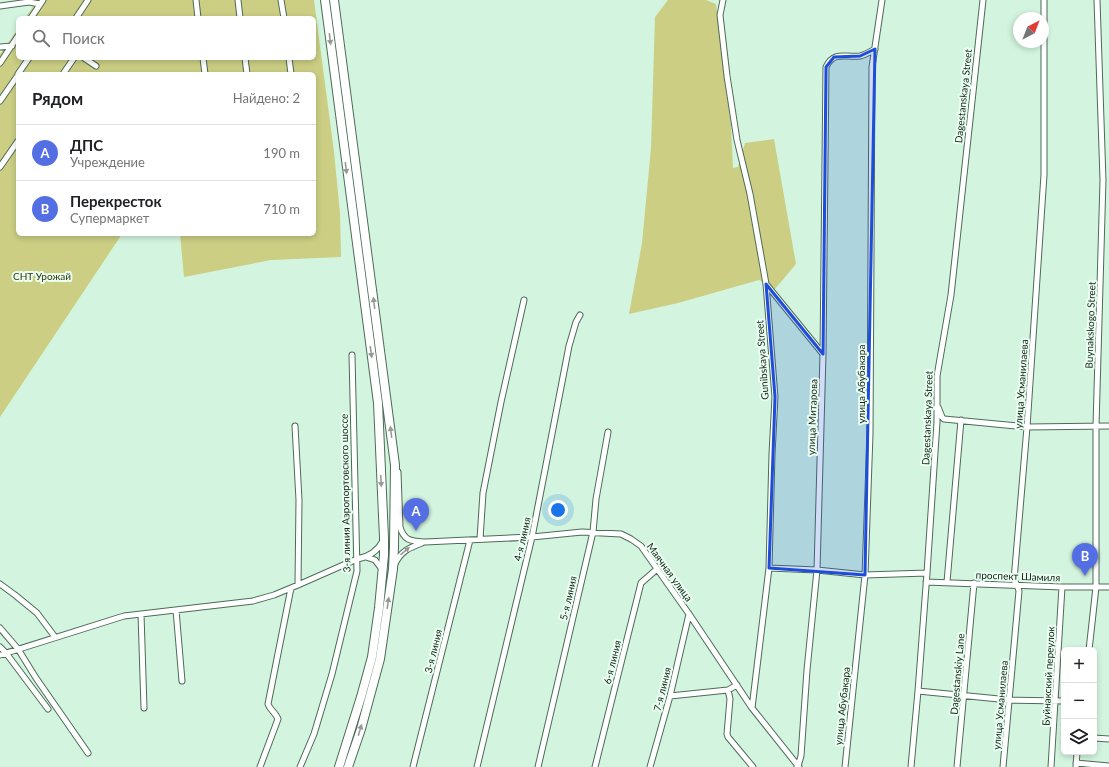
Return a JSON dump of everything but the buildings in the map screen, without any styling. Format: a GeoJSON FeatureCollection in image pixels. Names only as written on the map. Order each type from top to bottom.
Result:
{"type":"FeatureCollection","features":[{"type":"Feature","properties":{"kind":"main road"},"geometry":{"type":"LineString","coordinates":[[325,0],[378,403],[384,538],[383,570],[372,657],[339,767]]}},
{"type":"Feature","properties":{"kind":"main road"},"geometry":{"type":"LineString","coordinates":[[334,0],[395,465],[393,569],[380,659],[361,729],[348,767]]}},
{"type":"Feature","properties":{"kind":"street"},"geometry":{"type":"LineString","coordinates":[[77,16],[88,0]]}},
{"type":"Feature","properties":{"kind":"street"},"geometry":{"type":"LineString","coordinates":[[196,0],[198,16]]}},
{"type":"Feature","properties":{"kind":"street"},"geometry":{"type":"LineString","coordinates":[[238,0],[240,16]]}},
{"type":"Feature","properties":{"kind":"street"},"geometry":{"type":"LineString","coordinates":[[281,0],[284,16]]}},
{"type":"Feature","properties":{"kind":"street","name":"Gunibskaya Street"},"geometry":{"type":"LineString","coordinates":[[723,0],[720,15],[726,76],[737,140],[750,189],[766,284],[775,397],[769,568],[752,708]]}},
{"type":"Feature","properties":{"kind":"street","name":"улица Абубакара"},"geometry":{"type":"LineString","coordinates":[[845,767],[865,575],[870,434],[872,74],[874,49],[882,0]]}},
{"type":"Feature","properties":{"kind":"street","name":"Dagestanskaya Street"},"geometry":{"type":"LineString","coordinates":[[910,767],[918,691],[927,574],[937,422],[937,376],[950,294],[983,0]]}},
{"type":"Feature","properties":{"kind":"street","name":"улица Усманилаева"},"geometry":{"type":"LineString","coordinates":[[1003,767],[1019,591],[1018,585],[1014,580],[1027,426],[1044,175],[1044,0]]}},
{"type":"Feature","properties":{"kind":"street","name":"Buynakskogo Street"},"geometry":{"type":"LineString","coordinates":[[1089,647],[1096,587],[1096,426],[1103,180],[1097,0]]}},
{"type":"Feature","properties":{"kind":"street"},"geometry":{"type":"LineString","coordinates":[[0,6],[29,2],[42,2]]}},
{"type":"Feature","properties":{"kind":"street"},"geometry":{"type":"LineString","coordinates":[[32,16],[42,2]]}},
{"type":"Feature","properties":{"kind":"street"},"geometry":{"type":"LineString","coordinates":[[0,63],[16,39]]}},
{"type":"Feature","properties":{"kind":"street"},"geometry":{"type":"LineString","coordinates":[[0,47],[12,46]]}},
{"type":"Feature","properties":{"kind":"street","name":"улица Митарова"},"geometry":{"type":"LineString","coordinates":[[798,767],[801,756],[807,670],[817,570],[823,354],[826,67],[828,62],[834,57],[860,56],[874,49]]}},
{"type":"Feature","properties":{"kind":"street"},"geometry":{"type":"LineString","coordinates":[[19,72],[28,60]]}},
{"type":"Feature","properties":{"kind":"street"},"geometry":{"type":"LineString","coordinates":[[64,72],[73,60]]}},
{"type":"Feature","properties":{"kind":"street"},"geometry":{"type":"LineString","coordinates":[[87,60],[96,66]]}},
{"type":"Feature","properties":{"kind":"street"},"geometry":{"type":"LineString","coordinates":[[203,60],[205,72]]}},
{"type":"Feature","properties":{"kind":"street"},"geometry":{"type":"LineString","coordinates":[[245,60],[247,72]]}},
{"type":"Feature","properties":{"kind":"street"},"geometry":{"type":"LineString","coordinates":[[289,60],[291,72]]}},
{"type":"Feature","properties":{"kind":"street"},"geometry":{"type":"LineString","coordinates":[[0,101],[16,77]]}},
{"type":"Feature","properties":{"kind":"street"},"geometry":{"type":"LineString","coordinates":[[0,167],[16,144]]}},
{"type":"Feature","properties":{"kind":"street"},"geometry":{"type":"LineString","coordinates":[[766,284],[823,354]]}},
{"type":"Feature","properties":{"kind":"street"},"geometry":{"type":"LineString","coordinates":[[480,539],[483,493],[501,402],[524,300]]}},
{"type":"Feature","properties":{"kind":"street","name":"4-я линия"},"geometry":{"type":"LineString","coordinates":[[476,767],[532,537],[569,346],[576,322],[580,315]]}},
{"type":"Feature","properties":{"kind":"street","name":"3-я линия Аэропортовского шоссе"},"geometry":{"type":"LineString","coordinates":[[300,767],[314,734],[332,674],[357,571],[352,355]]}},
{"type":"Feature","properties":{"kind":"street"},"geometry":{"type":"LineString","coordinates":[[936,400],[944,419],[1027,426],[1109,426]]}},
{"type":"Feature","properties":{"kind":"street"},"geometry":{"type":"LineString","coordinates":[[947,582],[961,420]]}},
{"type":"Feature","properties":{"kind":"street"},"geometry":{"type":"LineString","coordinates":[[295,426],[299,500],[298,585]]}},
{"type":"Feature","properties":{"kind":"street","name":"5-я линия"},"geometry":{"type":"LineString","coordinates":[[538,767],[593,532],[596,499],[608,432]]}},
{"type":"Feature","properties":{"kind":"street"},"geometry":{"type":"LineString","coordinates":[[393,450],[398,472],[400,527],[402,534],[410,540],[425,542]]}},
{"type":"Feature","properties":{"kind":"street","name":"Маячная улица"},"geometry":{"type":"LineString","coordinates":[[425,542],[532,537],[572,532],[621,534],[632,538],[641,546],[752,708],[798,767]]}},
{"type":"Feature","properties":{"kind":"street"},"geometry":{"type":"LineString","coordinates":[[0,655],[124,616],[253,601],[274,595],[357,559],[366,557],[376,551],[384,538]]}},
{"type":"Feature","properties":{"kind":"street","name":"3-я линия"},"geometry":{"type":"LineString","coordinates":[[413,767],[470,540]]}},
{"type":"Feature","properties":{"kind":"street"},"geometry":{"type":"LineString","coordinates":[[393,569],[397,560],[409,548],[425,542]]}},
{"type":"Feature","properties":{"kind":"street"},"geometry":{"type":"LineString","coordinates":[[366,557],[375,560],[383,570]]}},
{"type":"Feature","properties":{"kind":"street"},"geometry":{"type":"LineString","coordinates":[[769,568],[817,570],[865,575],[927,574]]}},
{"type":"Feature","properties":{"kind":"street","name":"6-я линия"},"geometry":{"type":"LineString","coordinates":[[595,767],[641,583],[657,569]]}},
{"type":"Feature","properties":{"kind":"street","name":"проспект Шамиля"},"geometry":{"type":"LineString","coordinates":[[926,582],[1109,587]]}},
{"type":"Feature","properties":{"kind":"street","name":"Dagestanskiy Lane"},"geometry":{"type":"LineString","coordinates":[[957,767],[974,583]]}},
{"type":"Feature","properties":{"kind":"street"},"geometry":{"type":"LineString","coordinates":[[0,584],[36,614],[55,637]]}},
{"type":"Feature","properties":{"kind":"street","name":"Буйнакский переулок"},"geometry":{"type":"LineString","coordinates":[[1051,767],[1062,586]]}},
{"type":"Feature","properties":{"kind":"street"},"geometry":{"type":"LineString","coordinates":[[260,767],[278,719],[269,708],[268,704],[291,588]]}},
{"type":"Feature","properties":{"kind":"street"},"geometry":{"type":"LineString","coordinates":[[176,610],[182,681]]}},
{"type":"Feature","properties":{"kind":"street"},"geometry":{"type":"LineString","coordinates":[[141,614],[144,708]]}},
{"type":"Feature","properties":{"kind":"street","name":"7-я линия"},"geometry":{"type":"LineString","coordinates":[[650,767],[670,696],[689,614]]}},
{"type":"Feature","properties":{"kind":"street"},"geometry":{"type":"LineString","coordinates":[[0,628],[18,649],[36,678],[88,753]]}},
{"type":"Feature","properties":{"kind":"street"},"geometry":{"type":"LineString","coordinates":[[0,647],[48,709]]}},
{"type":"Feature","properties":{"kind":"street"},"geometry":{"type":"LineString","coordinates":[[670,696],[728,690],[737,685]]}},
{"type":"Feature","properties":{"kind":"street"},"geometry":{"type":"LineString","coordinates":[[728,690],[730,699],[727,734],[753,767]]}},
{"type":"Feature","properties":{"kind":"street"},"geometry":{"type":"LineString","coordinates":[[918,691],[1009,700],[1061,701]]}},
{"type":"Feature","properties":{"kind":"street"},"geometry":{"type":"LineString","coordinates":[[1097,738],[1109,739]]}},
{"type":"Feature","properties":{"kind":"street"},"geometry":{"type":"LineString","coordinates":[[1077,755],[1076,765],[1109,766]]}},
{"type":"Feature","properties":{"kind":"highlighted area"},"geometry":{"type":"Polygon","coordinates":[[[875,49],[865,575],[769,568],[775,397],[766,284],[823,354],[826,67],[834,57],[860,56],[875,49]]]}},
{"type":"Feature","properties":{"kind":"green space","name":"СНТ Урожай"},"geometry":{"type":"Polygon","coordinates":[[[38,0],[314,0],[334,152],[340,213],[341,257],[271,260],[184,277],[180,236],[316,236],[316,72],[16,72],[16,236],[121,236],[0,417],[0,54],[16,32],[16,60],[316,60],[316,16],[26,16],[38,0]]]}},
{"type":"Feature","properties":{"kind":"green space"},"geometry":{"type":"Polygon","coordinates":[[[668,0],[706,0],[716,4],[731,125],[733,168],[738,167],[745,143],[774,139],[796,264],[775,289],[759,280],[678,303],[629,314],[642,243],[651,148],[655,17],[668,0]]]}},
{"type":"Feature","properties":{"kind":"place","name":"ДПС"},"geometry":{"type":"Point","coordinates":[416,531]}},
{"type":"Feature","properties":{"kind":"place","name":"Перекресток"},"geometry":{"type":"Point","coordinates":[1085,576]}}]}
